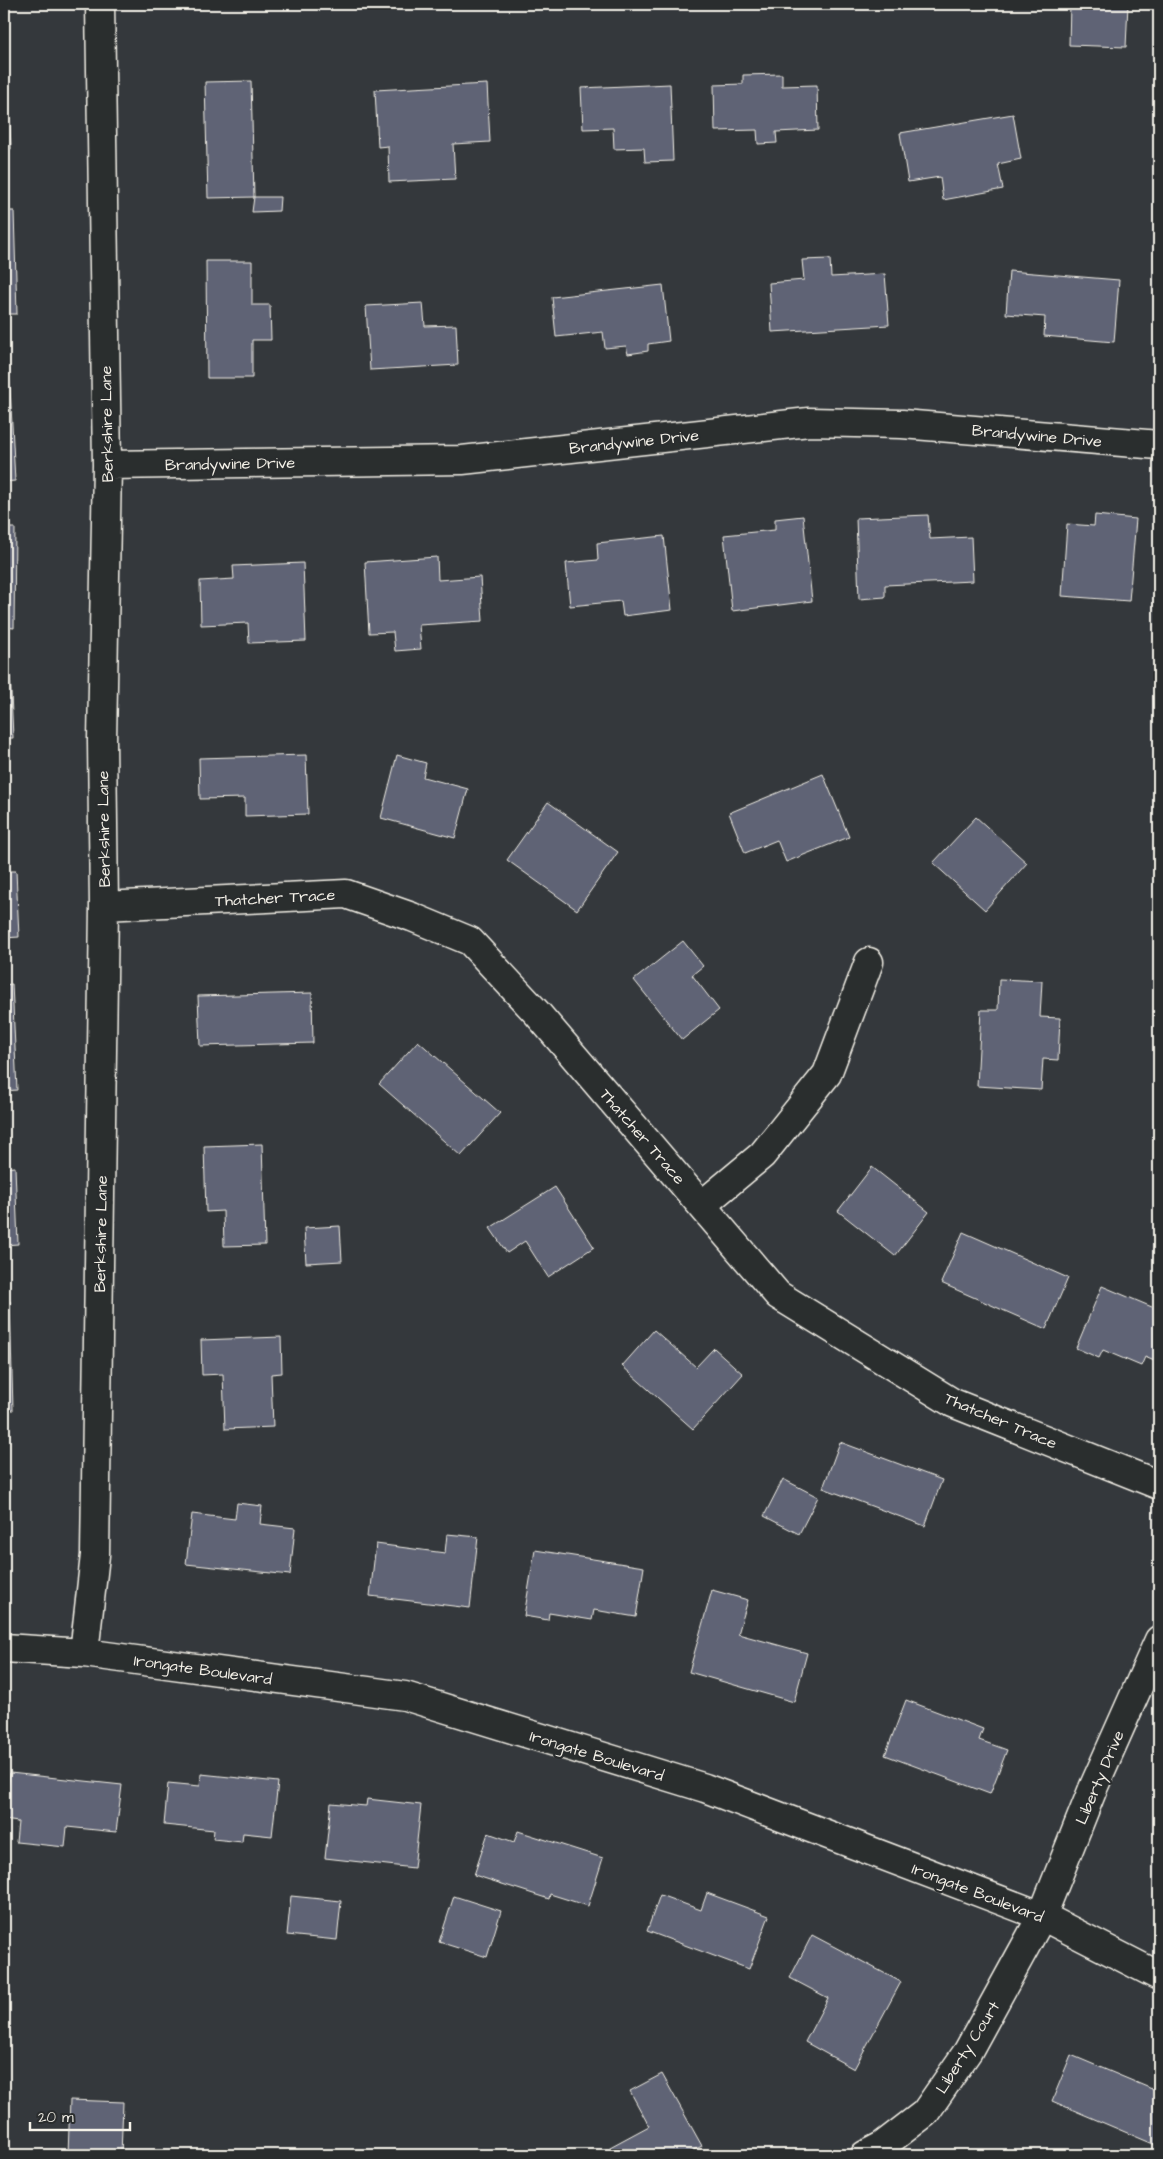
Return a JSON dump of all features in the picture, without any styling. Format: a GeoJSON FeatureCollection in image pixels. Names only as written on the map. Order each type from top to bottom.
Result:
{"type":"FeatureCollection","features":[{"type":"Feature","properties":{"kind":"street","name":"Berkshire Lane"},"geometry":{"type":"LineString","coordinates":[[84,1653],[95,1555],[104,906],[102,741],[107,464],[100,4]]}},
{"type":"Feature","properties":{"kind":"street","name":"Brandywine Drive"},"geometry":{"type":"LineString","coordinates":[[107,464],[462,460],[809,422],[902,424],[1159,445]]}},
{"type":"Feature","properties":{"kind":"street","name":"Thatcher Trace"},"geometry":{"type":"LineString","coordinates":[[104,906],[346,894],[412,917],[470,941],[537,1013],[778,1295],[953,1403],[1159,1485]]}},
{"type":"Feature","properties":{"kind":"street"},"geometry":{"type":"LineString","coordinates":[[702,1204],[762,1155],[827,1074],[869,962]]}},
{"type":"Feature","properties":{"kind":"street","name":"Liberty Drive"},"geometry":{"type":"LineString","coordinates":[[1042,1916],[1094,1786],[1159,1640]]}},
{"type":"Feature","properties":{"kind":"street","name":"Irongate Boulevard"},"geometry":{"type":"LineString","coordinates":[[4,1648],[84,1653],[405,1696],[704,1788],[1042,1916],[1159,1976]]}},
{"type":"Feature","properties":{"kind":"street","name":"Liberty Court"},"geometry":{"type":"LineString","coordinates":[[865,2155],[882,2146],[925,2113],[968,2051],[1042,1916]]}},
{"type":"Feature","properties":{"kind":"building"},"geometry":{"type":"Polygon","coordinates":[[[1070,4],[1128,4],[1126,47],[1069,45],[1070,4]]]}},
{"type":"Feature","properties":{"kind":"building"},"geometry":{"type":"Polygon","coordinates":[[[4,72],[8,72],[11,149],[4,149],[4,72]]]}},
{"type":"Feature","properties":{"kind":"building"},"geometry":{"type":"Polygon","coordinates":[[[782,74],[782,86],[817,85],[818,130],[776,132],[777,143],[758,144],[757,130],[715,131],[714,85],[743,84],[743,75],[782,74]]]}},
{"type":"Feature","properties":{"kind":"building"},"geometry":{"type":"Polygon","coordinates":[[[251,81],[254,197],[208,198],[205,82],[251,81]]]}},
{"type":"Feature","properties":{"kind":"building"},"geometry":{"type":"Polygon","coordinates":[[[487,84],[490,142],[453,144],[455,179],[389,182],[388,146],[378,147],[375,90],[487,84]]]}},
{"type":"Feature","properties":{"kind":"building"},"geometry":{"type":"Polygon","coordinates":[[[670,84],[673,161],[645,162],[644,148],[614,149],[613,128],[583,129],[581,88],[670,84]]]}},
{"type":"Feature","properties":{"kind":"building"},"geometry":{"type":"Polygon","coordinates":[[[1013,114],[1021,159],[998,164],[1003,189],[943,200],[940,177],[908,182],[900,133],[1013,114]]]}},
{"type":"Feature","properties":{"kind":"building"},"geometry":{"type":"Polygon","coordinates":[[[254,197],[280,197],[279,211],[252,212],[254,197]]]}},
{"type":"Feature","properties":{"kind":"building"},"geometry":{"type":"Polygon","coordinates":[[[4,211],[14,211],[17,314],[4,314],[4,211]]]}},
{"type":"Feature","properties":{"kind":"building"},"geometry":{"type":"Polygon","coordinates":[[[830,259],[831,277],[885,274],[889,325],[772,332],[769,283],[804,280],[802,260],[830,259]]]}},
{"type":"Feature","properties":{"kind":"building"},"geometry":{"type":"Polygon","coordinates":[[[206,261],[252,261],[252,305],[270,305],[271,340],[252,340],[252,378],[207,378],[206,261]]]}},
{"type":"Feature","properties":{"kind":"building"},"geometry":{"type":"Polygon","coordinates":[[[1009,271],[1119,280],[1114,342],[1044,336],[1045,317],[1006,314],[1009,271]]]}},
{"type":"Feature","properties":{"kind":"building"},"geometry":{"type":"Polygon","coordinates":[[[663,285],[669,341],[648,344],[648,351],[628,354],[626,346],[605,348],[603,332],[556,337],[552,297],[663,285]]]}},
{"type":"Feature","properties":{"kind":"building"},"geometry":{"type":"Polygon","coordinates":[[[423,303],[425,326],[456,325],[458,365],[370,370],[366,306],[423,303]]]}},
{"type":"Feature","properties":{"kind":"building"},"geometry":{"type":"Polygon","coordinates":[[[9,369],[15,481],[4,482],[4,370],[9,369]]]}},
{"type":"Feature","properties":{"kind":"building"},"geometry":{"type":"Polygon","coordinates":[[[928,515],[930,539],[971,537],[973,581],[885,585],[885,597],[859,599],[856,518],[928,515]]]}},
{"type":"Feature","properties":{"kind":"building"},"geometry":{"type":"Polygon","coordinates":[[[1095,515],[1136,519],[1129,601],[1062,596],[1067,524],[1094,526],[1095,515]]]}},
{"type":"Feature","properties":{"kind":"building"},"geometry":{"type":"Polygon","coordinates":[[[803,516],[812,601],[732,611],[724,535],[775,530],[775,519],[803,516]]]}},
{"type":"Feature","properties":{"kind":"building"},"geometry":{"type":"Polygon","coordinates":[[[4,528],[15,528],[14,628],[4,627],[4,528]]]}},
{"type":"Feature","properties":{"kind":"building"},"geometry":{"type":"Polygon","coordinates":[[[664,536],[672,610],[623,616],[621,601],[570,606],[566,563],[598,560],[597,543],[664,536]]]}},
{"type":"Feature","properties":{"kind":"building"},"geometry":{"type":"Polygon","coordinates":[[[437,557],[438,580],[480,577],[483,621],[419,625],[421,649],[395,651],[393,632],[369,633],[365,562],[437,557]]]}},
{"type":"Feature","properties":{"kind":"building"},"geometry":{"type":"Polygon","coordinates":[[[303,563],[306,641],[249,643],[248,623],[201,625],[200,581],[234,579],[233,566],[303,563]]]}},
{"type":"Feature","properties":{"kind":"building"},"geometry":{"type":"Polygon","coordinates":[[[10,670],[13,738],[4,738],[4,671],[10,670]]]}},
{"type":"Feature","properties":{"kind":"building"},"geometry":{"type":"Polygon","coordinates":[[[306,755],[308,814],[245,816],[245,798],[200,799],[199,758],[306,755]]]}},
{"type":"Feature","properties":{"kind":"building"},"geometry":{"type":"Polygon","coordinates":[[[397,755],[426,763],[423,777],[468,789],[455,838],[381,818],[397,755]]]}},
{"type":"Feature","properties":{"kind":"building"},"geometry":{"type":"Polygon","coordinates":[[[823,774],[849,837],[786,862],[777,840],[745,853],[729,813],[823,774]]]}},
{"type":"Feature","properties":{"kind":"building"},"geometry":{"type":"Polygon","coordinates":[[[548,802],[618,852],[577,910],[507,860],[548,802]]]}},
{"type":"Feature","properties":{"kind":"building"},"geometry":{"type":"Polygon","coordinates":[[[976,817],[1027,863],[985,910],[933,863],[976,817]]]}},
{"type":"Feature","properties":{"kind":"building"},"geometry":{"type":"Polygon","coordinates":[[[4,871],[16,871],[19,937],[4,938],[4,871]]]}},
{"type":"Feature","properties":{"kind":"building"},"geometry":{"type":"Polygon","coordinates":[[[683,941],[703,966],[692,975],[719,1010],[682,1040],[634,980],[683,941]]]}},
{"type":"Feature","properties":{"kind":"building"},"geometry":{"type":"Polygon","coordinates":[[[999,979],[1042,981],[1040,1017],[1060,1018],[1058,1060],[1043,1059],[1041,1090],[977,1086],[981,1010],[998,1010],[999,979]]]}},
{"type":"Feature","properties":{"kind":"building"},"geometry":{"type":"Polygon","coordinates":[[[12,984],[17,1090],[4,1091],[4,985],[12,984]]]}},
{"type":"Feature","properties":{"kind":"building"},"geometry":{"type":"Polygon","coordinates":[[[312,993],[313,1043],[200,1046],[198,996],[312,993]]]}},
{"type":"Feature","properties":{"kind":"building"},"geometry":{"type":"Polygon","coordinates":[[[418,1041],[500,1113],[461,1156],[379,1084],[418,1041]]]}},
{"type":"Feature","properties":{"kind":"building"},"geometry":{"type":"Polygon","coordinates":[[[262,1144],[265,1245],[224,1246],[223,1211],[206,1212],[204,1146],[262,1144]]]}},
{"type":"Feature","properties":{"kind":"building"},"geometry":{"type":"Polygon","coordinates":[[[15,1167],[18,1244],[4,1245],[4,1168],[15,1167]]]}},
{"type":"Feature","properties":{"kind":"building"},"geometry":{"type":"Polygon","coordinates":[[[872,1167],[929,1212],[895,1256],[838,1211],[872,1167]]]}},
{"type":"Feature","properties":{"kind":"building"},"geometry":{"type":"Polygon","coordinates":[[[555,1187],[594,1247],[548,1277],[525,1241],[507,1253],[490,1228],[555,1187]]]}},
{"type":"Feature","properties":{"kind":"building"},"geometry":{"type":"Polygon","coordinates":[[[340,1226],[342,1261],[306,1263],[304,1228],[340,1226]]]}},
{"type":"Feature","properties":{"kind":"building"},"geometry":{"type":"Polygon","coordinates":[[[963,1232],[1068,1278],[1046,1329],[941,1283],[963,1232]]]}},
{"type":"Feature","properties":{"kind":"building"},"geometry":{"type":"Polygon","coordinates":[[[1102,1286],[1159,1310],[1159,1363],[1145,1357],[1141,1366],[1103,1350],[1099,1358],[1076,1348],[1102,1286]]]}},
{"type":"Feature","properties":{"kind":"building"},"geometry":{"type":"Polygon","coordinates":[[[10,1301],[13,1410],[4,1410],[4,1302],[10,1301]]]}},
{"type":"Feature","properties":{"kind":"building"},"geometry":{"type":"Polygon","coordinates":[[[654,1330],[696,1367],[714,1348],[743,1374],[693,1429],[622,1366],[654,1330]]]}},
{"type":"Feature","properties":{"kind":"building"},"geometry":{"type":"Polygon","coordinates":[[[281,1337],[282,1373],[271,1374],[273,1427],[225,1429],[223,1374],[202,1375],[201,1340],[281,1337]]]}},
{"type":"Feature","properties":{"kind":"building"},"geometry":{"type":"Polygon","coordinates":[[[840,1442],[942,1480],[925,1526],[823,1488],[840,1442]]]}},
{"type":"Feature","properties":{"kind":"building"},"geometry":{"type":"Polygon","coordinates":[[[783,1479],[818,1497],[799,1534],[764,1516],[783,1479]]]}},
{"type":"Feature","properties":{"kind":"building"},"geometry":{"type":"Polygon","coordinates":[[[237,1503],[262,1506],[260,1524],[295,1528],[290,1575],[186,1564],[192,1514],[235,1519],[237,1503]]]}},
{"type":"Feature","properties":{"kind":"building"},"geometry":{"type":"Polygon","coordinates":[[[447,1534],[478,1537],[470,1608],[370,1596],[376,1544],[445,1553],[447,1534]]]}},
{"type":"Feature","properties":{"kind":"building"},"geometry":{"type":"Polygon","coordinates":[[[535,1550],[644,1567],[636,1617],[594,1610],[592,1620],[549,1613],[548,1620],[524,1616],[535,1550]]]}},
{"type":"Feature","properties":{"kind":"building"},"geometry":{"type":"Polygon","coordinates":[[[712,1590],[748,1600],[738,1634],[807,1653],[794,1702],[689,1672],[712,1590]]]}},
{"type":"Feature","properties":{"kind":"building"},"geometry":{"type":"Polygon","coordinates":[[[906,1700],[983,1729],[979,1740],[1007,1750],[990,1794],[885,1755],[906,1700]]]}},
{"type":"Feature","properties":{"kind":"building"},"geometry":{"type":"Polygon","coordinates":[[[10,1773],[122,1785],[116,1832],[67,1827],[65,1847],[16,1842],[18,1822],[4,1820],[10,1773]]]}},
{"type":"Feature","properties":{"kind":"building"},"geometry":{"type":"Polygon","coordinates":[[[201,1774],[278,1782],[272,1836],[243,1833],[242,1842],[213,1839],[214,1830],[164,1825],[168,1783],[200,1786],[201,1774]]]}},
{"type":"Feature","properties":{"kind":"building"},"geometry":{"type":"Polygon","coordinates":[[[367,1799],[421,1805],[414,1868],[325,1858],[331,1803],[366,1806],[367,1799]]]}},
{"type":"Feature","properties":{"kind":"building"},"geometry":{"type":"Polygon","coordinates":[[[518,1831],[603,1858],[588,1906],[550,1894],[549,1899],[474,1875],[488,1833],[514,1842],[518,1831]]]}},
{"type":"Feature","properties":{"kind":"building"},"geometry":{"type":"Polygon","coordinates":[[[707,1893],[769,1916],[749,1969],[647,1931],[660,1895],[701,1910],[707,1893]]]}},
{"type":"Feature","properties":{"kind":"building"},"geometry":{"type":"Polygon","coordinates":[[[291,1896],[341,1901],[337,1940],[287,1935],[291,1896]]]}},
{"type":"Feature","properties":{"kind":"building"},"geometry":{"type":"Polygon","coordinates":[[[454,1896],[501,1911],[487,1957],[439,1942],[454,1896]]]}},
{"type":"Feature","properties":{"kind":"building"},"geometry":{"type":"Polygon","coordinates":[[[812,1935],[901,1982],[854,2069],[805,2042],[828,1998],[790,1978],[812,1935]]]}},
{"type":"Feature","properties":{"kind":"building"},"geometry":{"type":"Polygon","coordinates":[[[1071,2055],[1159,2092],[1158,2146],[1052,2101],[1071,2055]]]}},
{"type":"Feature","properties":{"kind":"building"},"geometry":{"type":"Polygon","coordinates":[[[662,2074],[702,2146],[684,2155],[615,2155],[610,2147],[649,2126],[630,2091],[662,2074]]]}},
{"type":"Feature","properties":{"kind":"building"},"geometry":{"type":"Polygon","coordinates":[[[70,2100],[123,2102],[121,2155],[68,2155],[70,2100]]]}}]}
